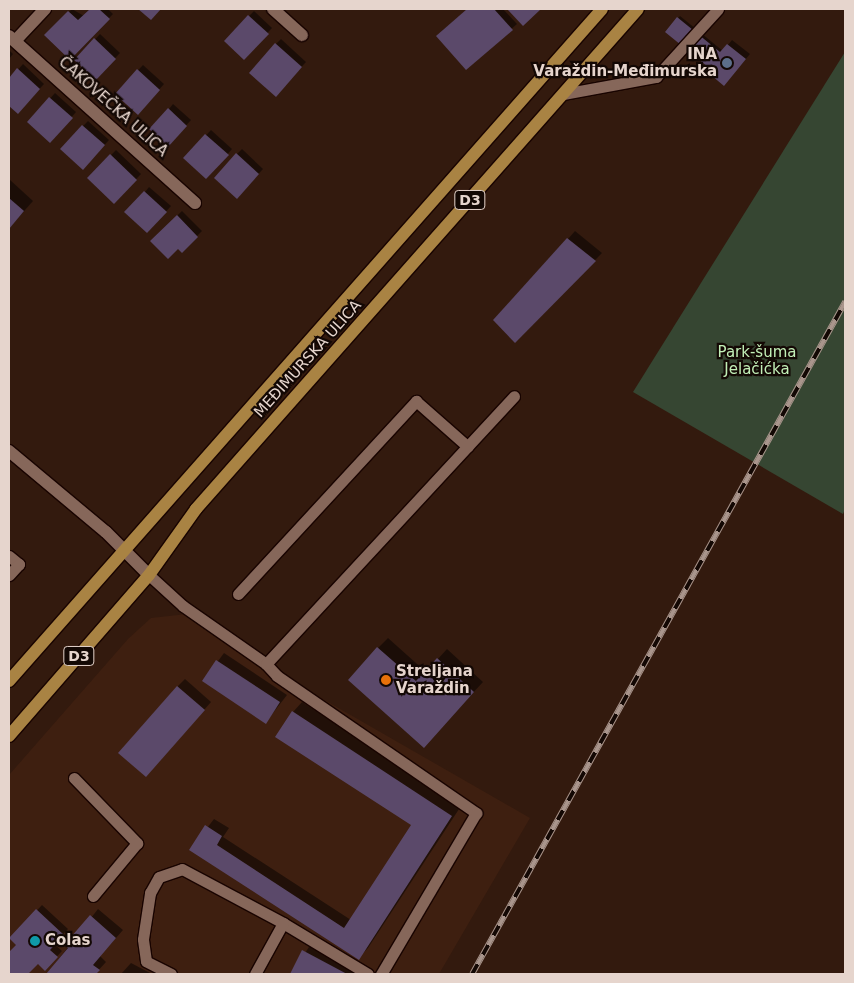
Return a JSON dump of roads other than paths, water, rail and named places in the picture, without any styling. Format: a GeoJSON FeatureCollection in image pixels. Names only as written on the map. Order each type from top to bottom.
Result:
{"type":"FeatureCollection","features":[{"type":"Feature","properties":{"kind":"main road","name":"MEĐIMURSKA ULICA"},"geometry":{"type":"LineString","coordinates":[[9,681],[602,9]]}},
{"type":"Feature","properties":{"kind":"main road","name":"MEĐIMURSKA ULICA"},"geometry":{"type":"LineString","coordinates":[[9,736],[149,575],[196,509],[638,9]]}},
{"type":"Feature","properties":{"kind":"street"},"geometry":{"type":"LineString","coordinates":[[12,39],[44,9]]}},
{"type":"Feature","properties":{"kind":"street"},"geometry":{"type":"LineString","coordinates":[[273,9],[302,35]]}},
{"type":"Feature","properties":{"kind":"street","name":"ČAKOVEČKA ULICA"},"geometry":{"type":"LineString","coordinates":[[12,39],[195,203]]}},
{"type":"Feature","properties":{"kind":"street"},"geometry":{"type":"LineString","coordinates":[[9,451],[124,550],[149,575]]}},
{"type":"Feature","properties":{"kind":"lane"},"geometry":{"type":"LineString","coordinates":[[563,94],[656,77],[718,9]]}},
{"type":"Feature","properties":{"kind":"lane"},"geometry":{"type":"LineString","coordinates":[[266,664],[514,396]]}},
{"type":"Feature","properties":{"kind":"lane"},"geometry":{"type":"LineString","coordinates":[[238,594],[416,401],[468,447]]}},
{"type":"Feature","properties":{"kind":"lane"},"geometry":{"type":"LineString","coordinates":[[9,556],[19,564],[9,575]]}},
{"type":"Feature","properties":{"kind":"lane"},"geometry":{"type":"LineString","coordinates":[[149,575],[183,606],[266,664],[277,676],[476,813],[381,974]]}},
{"type":"Feature","properties":{"kind":"lane"},"geometry":{"type":"LineString","coordinates":[[74,778],[137,843],[93,896]]}},
{"type":"Feature","properties":{"kind":"lane"},"geometry":{"type":"LineString","coordinates":[[171,974],[146,961],[143,939],[150,892],[159,877],[174,869],[182,869],[283,923],[368,974]]}},
{"type":"Feature","properties":{"kind":"lane"},"geometry":{"type":"LineString","coordinates":[[255,974],[283,923]]}},
{"type":"Feature","properties":{"kind":"railway"},"geometry":{"type":"LineString","coordinates":[[472,974],[845,302]]}},
{"type":"Feature","properties":{"kind":"place","name":"INA Varaždin-Međimurska"},"geometry":{"type":"Point","coordinates":[727,63]}},
{"type":"Feature","properties":{"kind":"place","name":"Streljana Varaždin"},"geometry":{"type":"Point","coordinates":[386,680]}},
{"type":"Feature","properties":{"kind":"place","name":"Colas"},"geometry":{"type":"Point","coordinates":[35,941]}},
{"type":"Feature","properties":{"kind":"park label","name":"Park-šuma Jelačićka"},"geometry":{"type":"Point","coordinates":[757,360]}}]}
